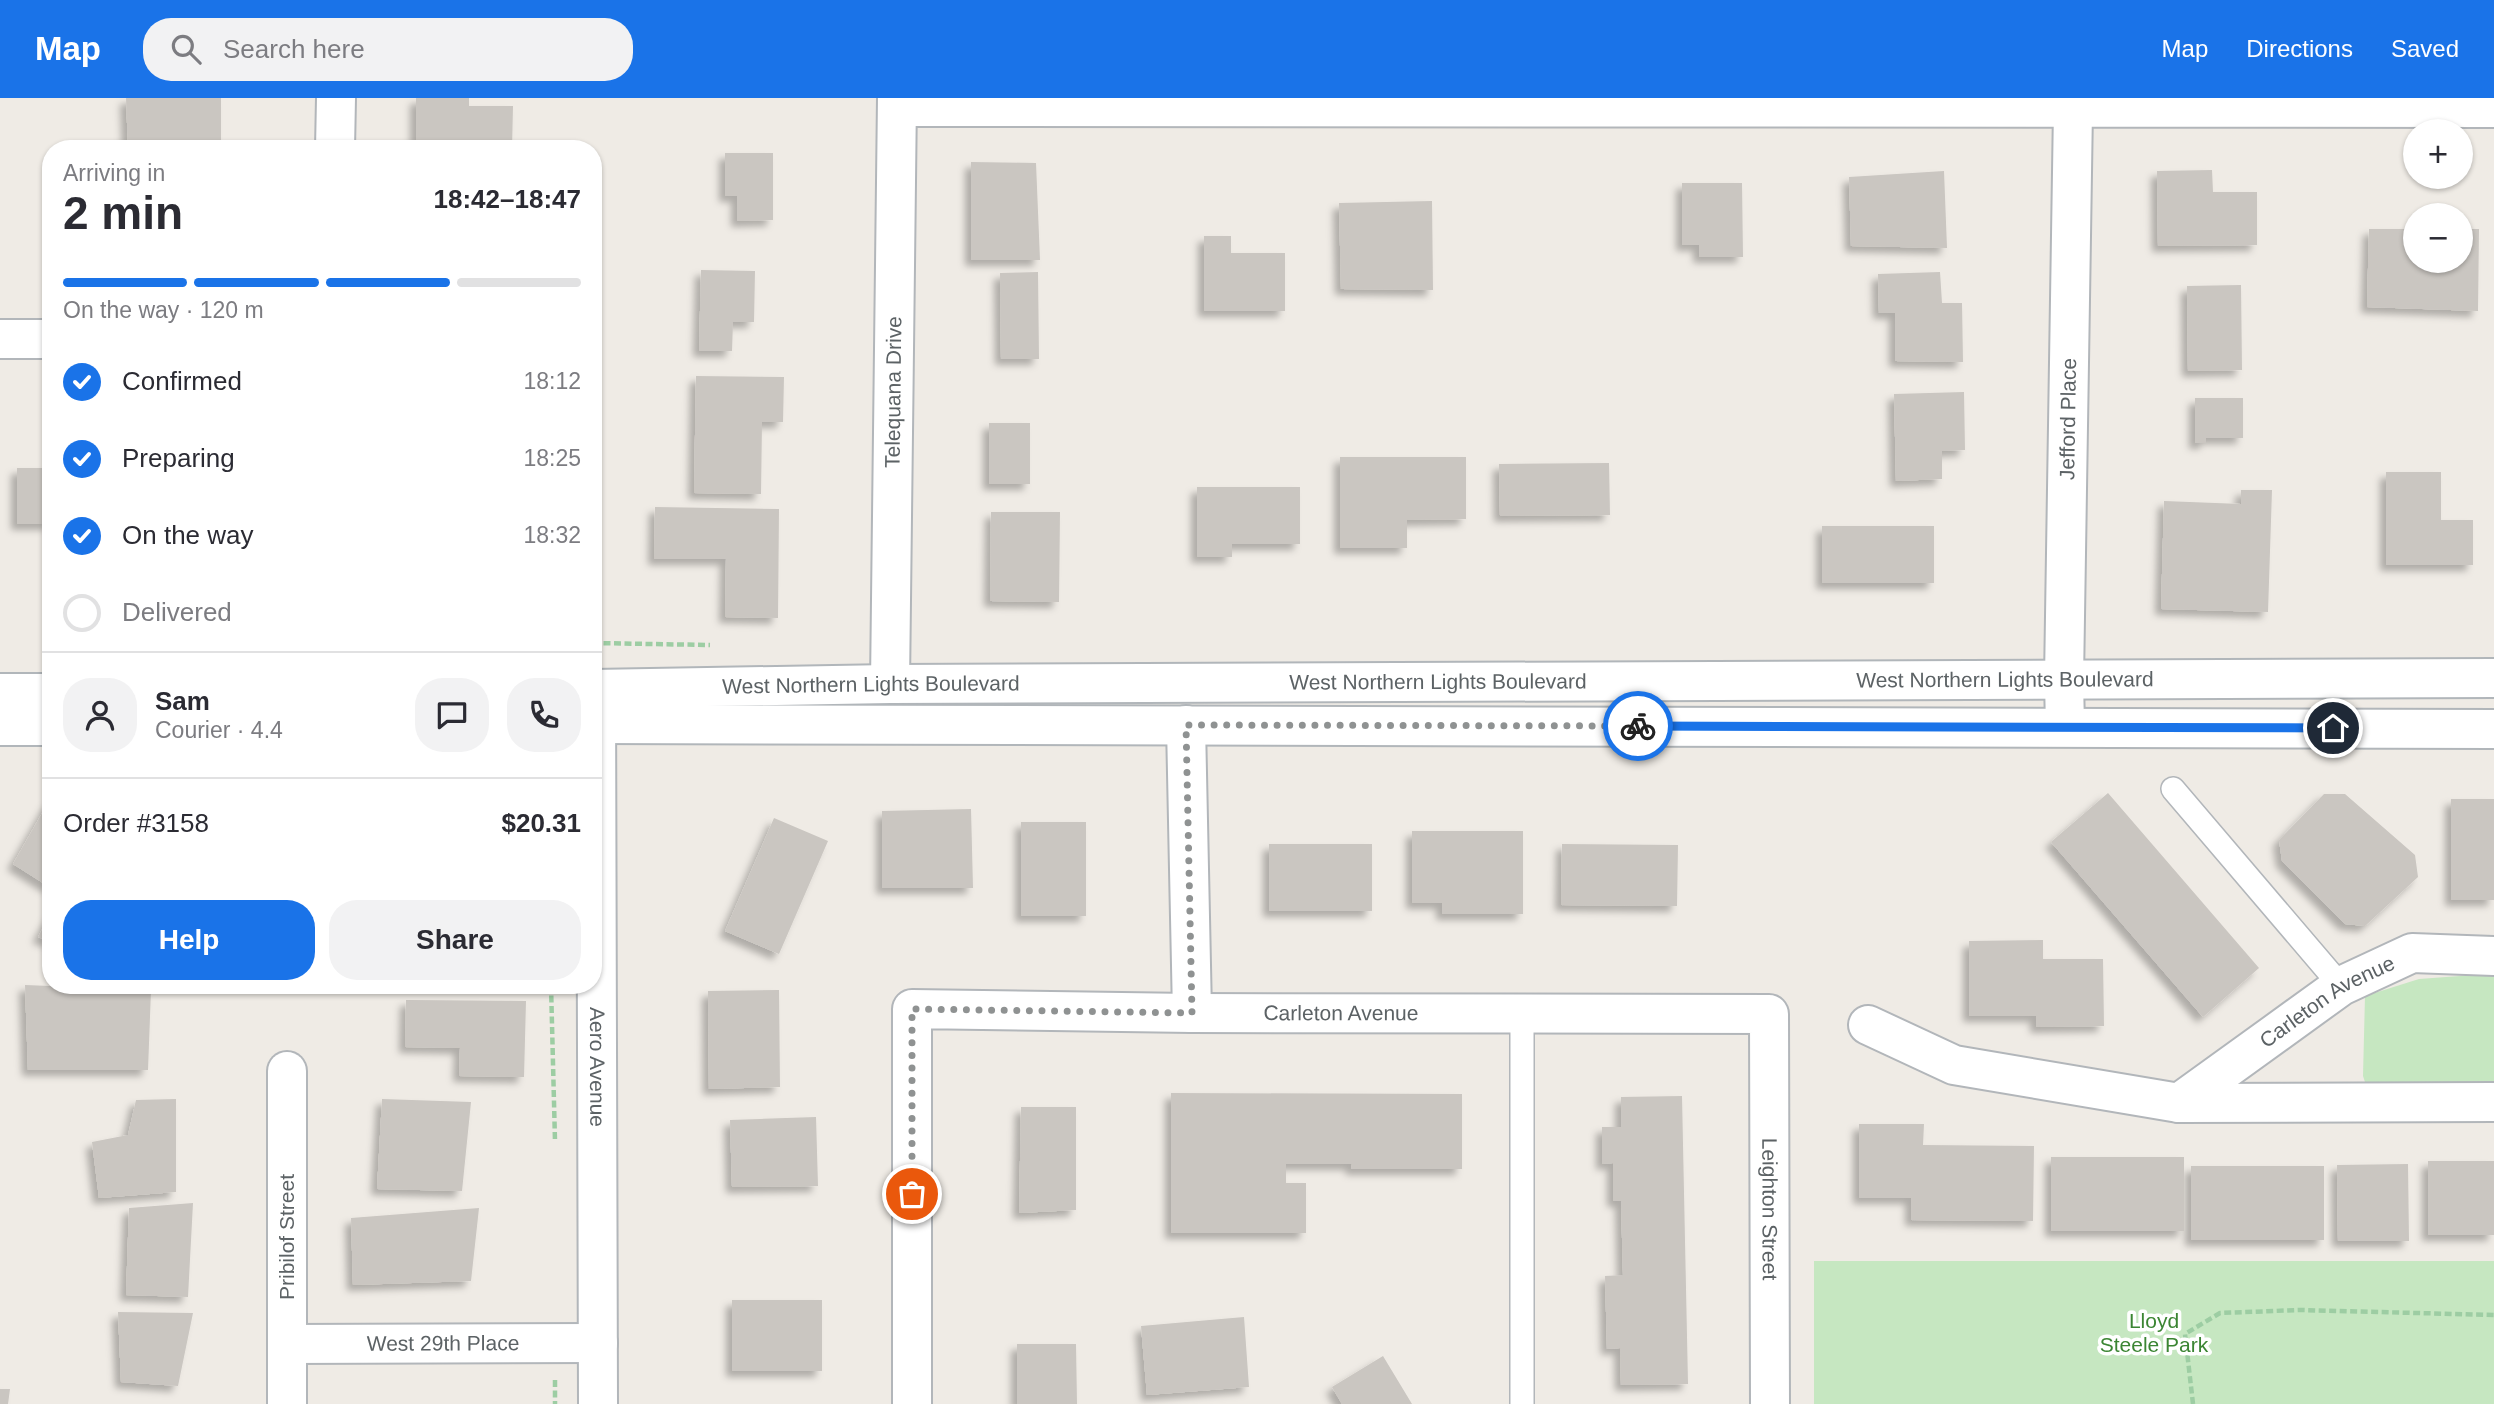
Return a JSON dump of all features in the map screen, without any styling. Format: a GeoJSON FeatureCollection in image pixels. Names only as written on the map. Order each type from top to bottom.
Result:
{"type":"FeatureCollection","features":[{"type":"Feature","properties":{"kind":"street"},"geometry":{"type":"LineString","coordinates":[[335,140],[336,98]]}},
{"type":"Feature","properties":{"kind":"street"},"geometry":{"type":"LineString","coordinates":[[897,103],[2073,109],[2494,108]]}},
{"type":"Feature","properties":{"kind":"street","name":"Telequana Drive"},"geometry":{"type":"LineString","coordinates":[[890,684],[897,103]]}},
{"type":"Feature","properties":{"kind":"street","name":"Jefford Place"},"geometry":{"type":"LineString","coordinates":[[2065,727],[2073,109]]}},
{"type":"Feature","properties":{"kind":"street"},"geometry":{"type":"LineString","coordinates":[[0,339],[42,339]]}},
{"type":"Feature","properties":{"kind":"street","name":"West Northern Lights Boulevard"},"geometry":{"type":"LineString","coordinates":[[602,705],[890,684],[2494,678]]}},
{"type":"Feature","properties":{"kind":"street"},"geometry":{"type":"LineString","coordinates":[[1600,683],[1600,726]]}},
{"type":"Feature","properties":{"kind":"street"},"geometry":{"type":"LineString","coordinates":[[0,693],[42,693]]}},
{"type":"Feature","properties":{"kind":"street","name":"West Northern Lights Boulevard"},"geometry":{"type":"LineString","coordinates":[[602,706],[1186,725],[2494,729]]}},
{"type":"Feature","properties":{"kind":"street"},"geometry":{"type":"LineString","coordinates":[[1186,725],[1192,1013]]}},
{"type":"Feature","properties":{"kind":"street"},"geometry":{"type":"LineString","coordinates":[[0,726],[42,726]]}},
{"type":"Feature","properties":{"kind":"street","name":"Carleton Avenue"},"geometry":{"type":"LineString","coordinates":[[2179,1103],[2341,986],[2412,953],[2494,956]]}},
{"type":"Feature","properties":{"kind":"street","name":"Aero Avenue"},"geometry":{"type":"LineString","coordinates":[[596,994],[598,1404]]}},
{"type":"Feature","properties":{"kind":"street","name":"Carleton Avenue"},"geometry":{"type":"LineString","coordinates":[[912,1404],[912,1009],[1192,1013],[1769,1014]]}},
{"type":"Feature","properties":{"kind":"street","name":"Leighton Street"},"geometry":{"type":"LineString","coordinates":[[1769,1014],[1770,1404]]}},
{"type":"Feature","properties":{"kind":"street"},"geometry":{"type":"LineString","coordinates":[[1868,1025],[1954,1065],[2179,1103],[2494,1102]]}},
{"type":"Feature","properties":{"kind":"street","name":"Pribilof Street"},"geometry":{"type":"LineString","coordinates":[[287,1404],[288,1071]]}},
{"type":"Feature","properties":{"kind":"street","name":"West 29th Place"},"geometry":{"type":"LineString","coordinates":[[287,1344],[598,1343]]}},
{"type":"Feature","properties":{"kind":"lane"},"geometry":{"type":"LineString","coordinates":[[2173,789],[2341,986]]}},
{"type":"Feature","properties":{"kind":"lane"},"geometry":{"type":"LineString","coordinates":[[1522,1013],[1522,1404]]}},
{"type":"Feature","properties":{"kind":"path"},"geometry":{"type":"LineString","coordinates":[[2193,1404],[2185,1334],[2220,1313],[2300,1310],[2494,1315]]}},
{"type":"Feature","properties":{"kind":"green space"},"geometry":{"type":"Polygon","coordinates":[[[2494,975],[2494,1089],[2366,1085],[2363,1076],[2365,996],[2419,979],[2494,975]]]}},
{"type":"Feature","properties":{"kind":"green space","name":"Lloyd Steele Park"},"geometry":{"type":"Polygon","coordinates":[[[1814,1261],[2494,1261],[2494,1404],[1814,1404],[1814,1261]]]}},
{"type":"Feature","properties":{"kind":"building"},"geometry":{"type":"Polygon","coordinates":[[[126,98],[221,98],[221,140],[128,140],[126,98]]]}},
{"type":"Feature","properties":{"kind":"building"},"geometry":{"type":"Polygon","coordinates":[[[416,98],[469,98],[469,106],[513,106],[512,140],[416,140],[416,98]]]}},
{"type":"Feature","properties":{"kind":"building"},"geometry":{"type":"Polygon","coordinates":[[[725,153],[773,153],[773,220],[737,221],[737,196],[725,196],[725,153]]]}},
{"type":"Feature","properties":{"kind":"building"},"geometry":{"type":"Polygon","coordinates":[[[971,162],[1036,163],[1040,260],[971,260],[971,162]]]}},
{"type":"Feature","properties":{"kind":"building"},"geometry":{"type":"Polygon","coordinates":[[[2212,170],[2213,192],[2257,192],[2257,245],[2158,246],[2157,171],[2212,170]]]}},
{"type":"Feature","properties":{"kind":"building"},"geometry":{"type":"Polygon","coordinates":[[[1944,171],[1947,248],[1851,246],[1849,177],[1944,171]]]}},
{"type":"Feature","properties":{"kind":"building"},"geometry":{"type":"Polygon","coordinates":[[[1682,183],[1742,183],[1743,257],[1699,257],[1699,245],[1682,245],[1682,183]]]}},
{"type":"Feature","properties":{"kind":"building"},"geometry":{"type":"Polygon","coordinates":[[[1432,201],[1433,290],[1341,289],[1339,203],[1432,201]]]}},
{"type":"Feature","properties":{"kind":"building"},"geometry":{"type":"Polygon","coordinates":[[[2369,229],[2403,229],[2403,273],[2473,273],[2473,229],[2479,229],[2478,311],[2367,307],[2369,229]]]}},
{"type":"Feature","properties":{"kind":"building"},"geometry":{"type":"Polygon","coordinates":[[[1204,236],[1231,236],[1231,253],[1285,253],[1285,311],[1204,311],[1204,236]]]}},
{"type":"Feature","properties":{"kind":"building"},"geometry":{"type":"Polygon","coordinates":[[[701,270],[755,271],[754,322],[733,322],[732,351],[699,351],[701,270]]]}},
{"type":"Feature","properties":{"kind":"building"},"geometry":{"type":"Polygon","coordinates":[[[1038,272],[1039,359],[1001,359],[1000,273],[1038,272]]]}},
{"type":"Feature","properties":{"kind":"building"},"geometry":{"type":"Polygon","coordinates":[[[1940,272],[1942,303],[1962,303],[1963,362],[1895,361],[1895,313],[1879,313],[1878,274],[1940,272]]]}},
{"type":"Feature","properties":{"kind":"building"},"geometry":{"type":"Polygon","coordinates":[[[2241,285],[2242,370],[2188,371],[2187,286],[2241,285]]]}},
{"type":"Feature","properties":{"kind":"building"},"geometry":{"type":"Polygon","coordinates":[[[696,376],[784,377],[783,422],[762,422],[761,494],[694,493],[696,376]]]}},
{"type":"Feature","properties":{"kind":"building"},"geometry":{"type":"Polygon","coordinates":[[[1964,392],[1965,450],[1942,451],[1942,479],[1896,481],[1894,394],[1964,392]]]}},
{"type":"Feature","properties":{"kind":"building"},"geometry":{"type":"Polygon","coordinates":[[[2195,398],[2243,398],[2243,438],[2206,438],[2206,443],[2195,443],[2195,398]]]}},
{"type":"Feature","properties":{"kind":"building"},"geometry":{"type":"Polygon","coordinates":[[[989,423],[1030,423],[1030,484],[989,484],[989,423]]]}},
{"type":"Feature","properties":{"kind":"building"},"geometry":{"type":"Polygon","coordinates":[[[1340,457],[1466,457],[1466,519],[1407,520],[1407,548],[1340,548],[1340,457]]]}},
{"type":"Feature","properties":{"kind":"building"},"geometry":{"type":"Polygon","coordinates":[[[1609,463],[1610,515],[1500,516],[1499,464],[1609,463]]]}},
{"type":"Feature","properties":{"kind":"building"},"geometry":{"type":"Polygon","coordinates":[[[17,468],[42,468],[42,524],[17,524],[17,468]]]}},
{"type":"Feature","properties":{"kind":"building"},"geometry":{"type":"Polygon","coordinates":[[[2386,472],[2441,472],[2441,520],[2473,520],[2473,565],[2386,565],[2386,472]]]}},
{"type":"Feature","properties":{"kind":"building"},"geometry":{"type":"Polygon","coordinates":[[[1197,487],[1300,487],[1300,544],[1232,544],[1232,557],[1197,557],[1197,487]]]}},
{"type":"Feature","properties":{"kind":"building"},"geometry":{"type":"Polygon","coordinates":[[[2241,490],[2272,490],[2268,612],[2161,609],[2164,501],[2241,504],[2241,490]]]}},
{"type":"Feature","properties":{"kind":"building"},"geometry":{"type":"Polygon","coordinates":[[[655,507],[779,509],[778,618],[725,617],[726,559],[654,559],[655,507]]]}},
{"type":"Feature","properties":{"kind":"building"},"geometry":{"type":"Polygon","coordinates":[[[991,512],[1060,512],[1059,602],[990,601],[991,512]]]}},
{"type":"Feature","properties":{"kind":"building"},"geometry":{"type":"Polygon","coordinates":[[[1822,526],[1934,526],[1934,583],[1822,583],[1822,526]]]}},
{"type":"Feature","properties":{"kind":"building"},"geometry":{"type":"Polygon","coordinates":[[[2108,793],[2259,968],[2203,1017],[2051,842],[2108,793]]]}},
{"type":"Feature","properties":{"kind":"building"},"geometry":{"type":"Polygon","coordinates":[[[2324,794],[2345,794],[2415,855],[2418,877],[2365,926],[2345,924],[2282,861],[2279,840],[2324,794]]]}},
{"type":"Feature","properties":{"kind":"building"},"geometry":{"type":"Polygon","coordinates":[[[2451,799],[2494,799],[2494,900],[2451,900],[2451,799]]]}},
{"type":"Feature","properties":{"kind":"building"},"geometry":{"type":"Polygon","coordinates":[[[971,809],[973,888],[882,888],[882,811],[971,809]]]}},
{"type":"Feature","properties":{"kind":"building"},"geometry":{"type":"Polygon","coordinates":[[[42,813],[42,882],[13,864],[42,813]]]}},
{"type":"Feature","properties":{"kind":"building"},"geometry":{"type":"Polygon","coordinates":[[[774,818],[828,841],[779,954],[725,931],[774,818]]]}},
{"type":"Feature","properties":{"kind":"building"},"geometry":{"type":"Polygon","coordinates":[[[1021,822],[1086,822],[1086,916],[1021,916],[1021,822]]]}},
{"type":"Feature","properties":{"kind":"building"},"geometry":{"type":"Polygon","coordinates":[[[1412,831],[1523,831],[1523,914],[1442,914],[1442,903],[1412,903],[1412,831]]]}},
{"type":"Feature","properties":{"kind":"building"},"geometry":{"type":"Polygon","coordinates":[[[1269,844],[1372,844],[1372,911],[1269,911],[1269,844]]]}},
{"type":"Feature","properties":{"kind":"building"},"geometry":{"type":"Polygon","coordinates":[[[1562,844],[1678,845],[1677,906],[1561,905],[1562,844]]]}},
{"type":"Feature","properties":{"kind":"building"},"geometry":{"type":"Polygon","coordinates":[[[2043,940],[2043,959],[2103,959],[2104,1026],[2036,1027],[2036,1016],[1969,1016],[1969,941],[2043,940]]]}},
{"type":"Feature","properties":{"kind":"building"},"geometry":{"type":"Polygon","coordinates":[[[25,985],[42,986],[42,994],[151,994],[148,1070],[28,1070],[25,985]]]}},
{"type":"Feature","properties":{"kind":"building"},"geometry":{"type":"Polygon","coordinates":[[[779,990],[780,1087],[709,1089],[708,991],[779,990]]]}},
{"type":"Feature","properties":{"kind":"building"},"geometry":{"type":"Polygon","coordinates":[[[406,1000],[526,1001],[524,1077],[459,1076],[460,1048],[405,1047],[406,1000]]]}},
{"type":"Feature","properties":{"kind":"building"},"geometry":{"type":"Polygon","coordinates":[[[1171,1093],[1462,1094],[1462,1169],[1351,1169],[1352,1164],[1286,1164],[1286,1183],[1306,1183],[1306,1233],[1171,1233],[1171,1093]]]}},
{"type":"Feature","properties":{"kind":"building"},"geometry":{"type":"Polygon","coordinates":[[[1682,1096],[1688,1384],[1621,1385],[1620,1348],[1607,1349],[1605,1276],[1623,1275],[1621,1201],[1613,1201],[1613,1163],[1602,1164],[1602,1127],[1621,1127],[1621,1097],[1682,1096]]]}},
{"type":"Feature","properties":{"kind":"building"},"geometry":{"type":"Polygon","coordinates":[[[176,1099],[176,1192],[99,1198],[92,1142],[128,1135],[136,1100],[176,1099]]]}},
{"type":"Feature","properties":{"kind":"building"},"geometry":{"type":"Polygon","coordinates":[[[382,1099],[471,1102],[462,1191],[377,1189],[382,1099]]]}},
{"type":"Feature","properties":{"kind":"building"},"geometry":{"type":"Polygon","coordinates":[[[1021,1107],[1076,1107],[1076,1210],[1019,1213],[1021,1107]]]}},
{"type":"Feature","properties":{"kind":"building"},"geometry":{"type":"Polygon","coordinates":[[[816,1117],[818,1186],[732,1187],[730,1120],[816,1117]]]}},
{"type":"Feature","properties":{"kind":"building"},"geometry":{"type":"Polygon","coordinates":[[[1859,1124],[1924,1124],[1923,1145],[2034,1146],[2033,1221],[1911,1220],[1911,1198],[1859,1198],[1859,1124]]]}},
{"type":"Feature","properties":{"kind":"building"},"geometry":{"type":"Polygon","coordinates":[[[2051,1157],[2184,1157],[2184,1231],[2051,1231],[2051,1157]]]}},
{"type":"Feature","properties":{"kind":"building"},"geometry":{"type":"Polygon","coordinates":[[[2428,1161],[2494,1161],[2494,1235],[2428,1235],[2428,1161]]]}},
{"type":"Feature","properties":{"kind":"building"},"geometry":{"type":"Polygon","coordinates":[[[2408,1164],[2409,1241],[2338,1241],[2337,1165],[2408,1164]]]}},
{"type":"Feature","properties":{"kind":"building"},"geometry":{"type":"Polygon","coordinates":[[[2191,1166],[2324,1166],[2324,1240],[2191,1240],[2191,1166]]]}},
{"type":"Feature","properties":{"kind":"building"},"geometry":{"type":"Polygon","coordinates":[[[193,1203],[188,1297],[126,1295],[129,1208],[193,1203]]]}},
{"type":"Feature","properties":{"kind":"building"},"geometry":{"type":"Polygon","coordinates":[[[479,1208],[471,1281],[353,1285],[351,1218],[479,1208]]]}},
{"type":"Feature","properties":{"kind":"building"},"geometry":{"type":"Polygon","coordinates":[[[732,1300],[822,1300],[822,1371],[732,1371],[732,1300]]]}},
{"type":"Feature","properties":{"kind":"building"},"geometry":{"type":"Polygon","coordinates":[[[118,1312],[193,1313],[178,1386],[121,1382],[118,1312]]]}},
{"type":"Feature","properties":{"kind":"building"},"geometry":{"type":"Polygon","coordinates":[[[1244,1317],[1249,1387],[1147,1395],[1141,1326],[1244,1317]]]}},
{"type":"Feature","properties":{"kind":"building"},"geometry":{"type":"Polygon","coordinates":[[[1017,1344],[1076,1344],[1077,1404],[1017,1404],[1017,1344]]]}},
{"type":"Feature","properties":{"kind":"building"},"geometry":{"type":"Polygon","coordinates":[[[1383,1356],[1412,1404],[1342,1404],[1332,1387],[1383,1356]]]}},
{"type":"Feature","properties":{"kind":"building"},"geometry":{"type":"Polygon","coordinates":[[[0,1389],[10,1389],[8,1404],[0,1404],[0,1389]]]}},
{"type":"Feature","properties":{"kind":"way so far"},"geometry":{"type":"LineString","coordinates":[[912,1194],[912,1009],[1192,1013],[1186,725],[1638,726]]}},
{"type":"Feature","properties":{"kind":"route"},"geometry":{"type":"LineString","coordinates":[[1638,726],[2333,728]]}}]}
